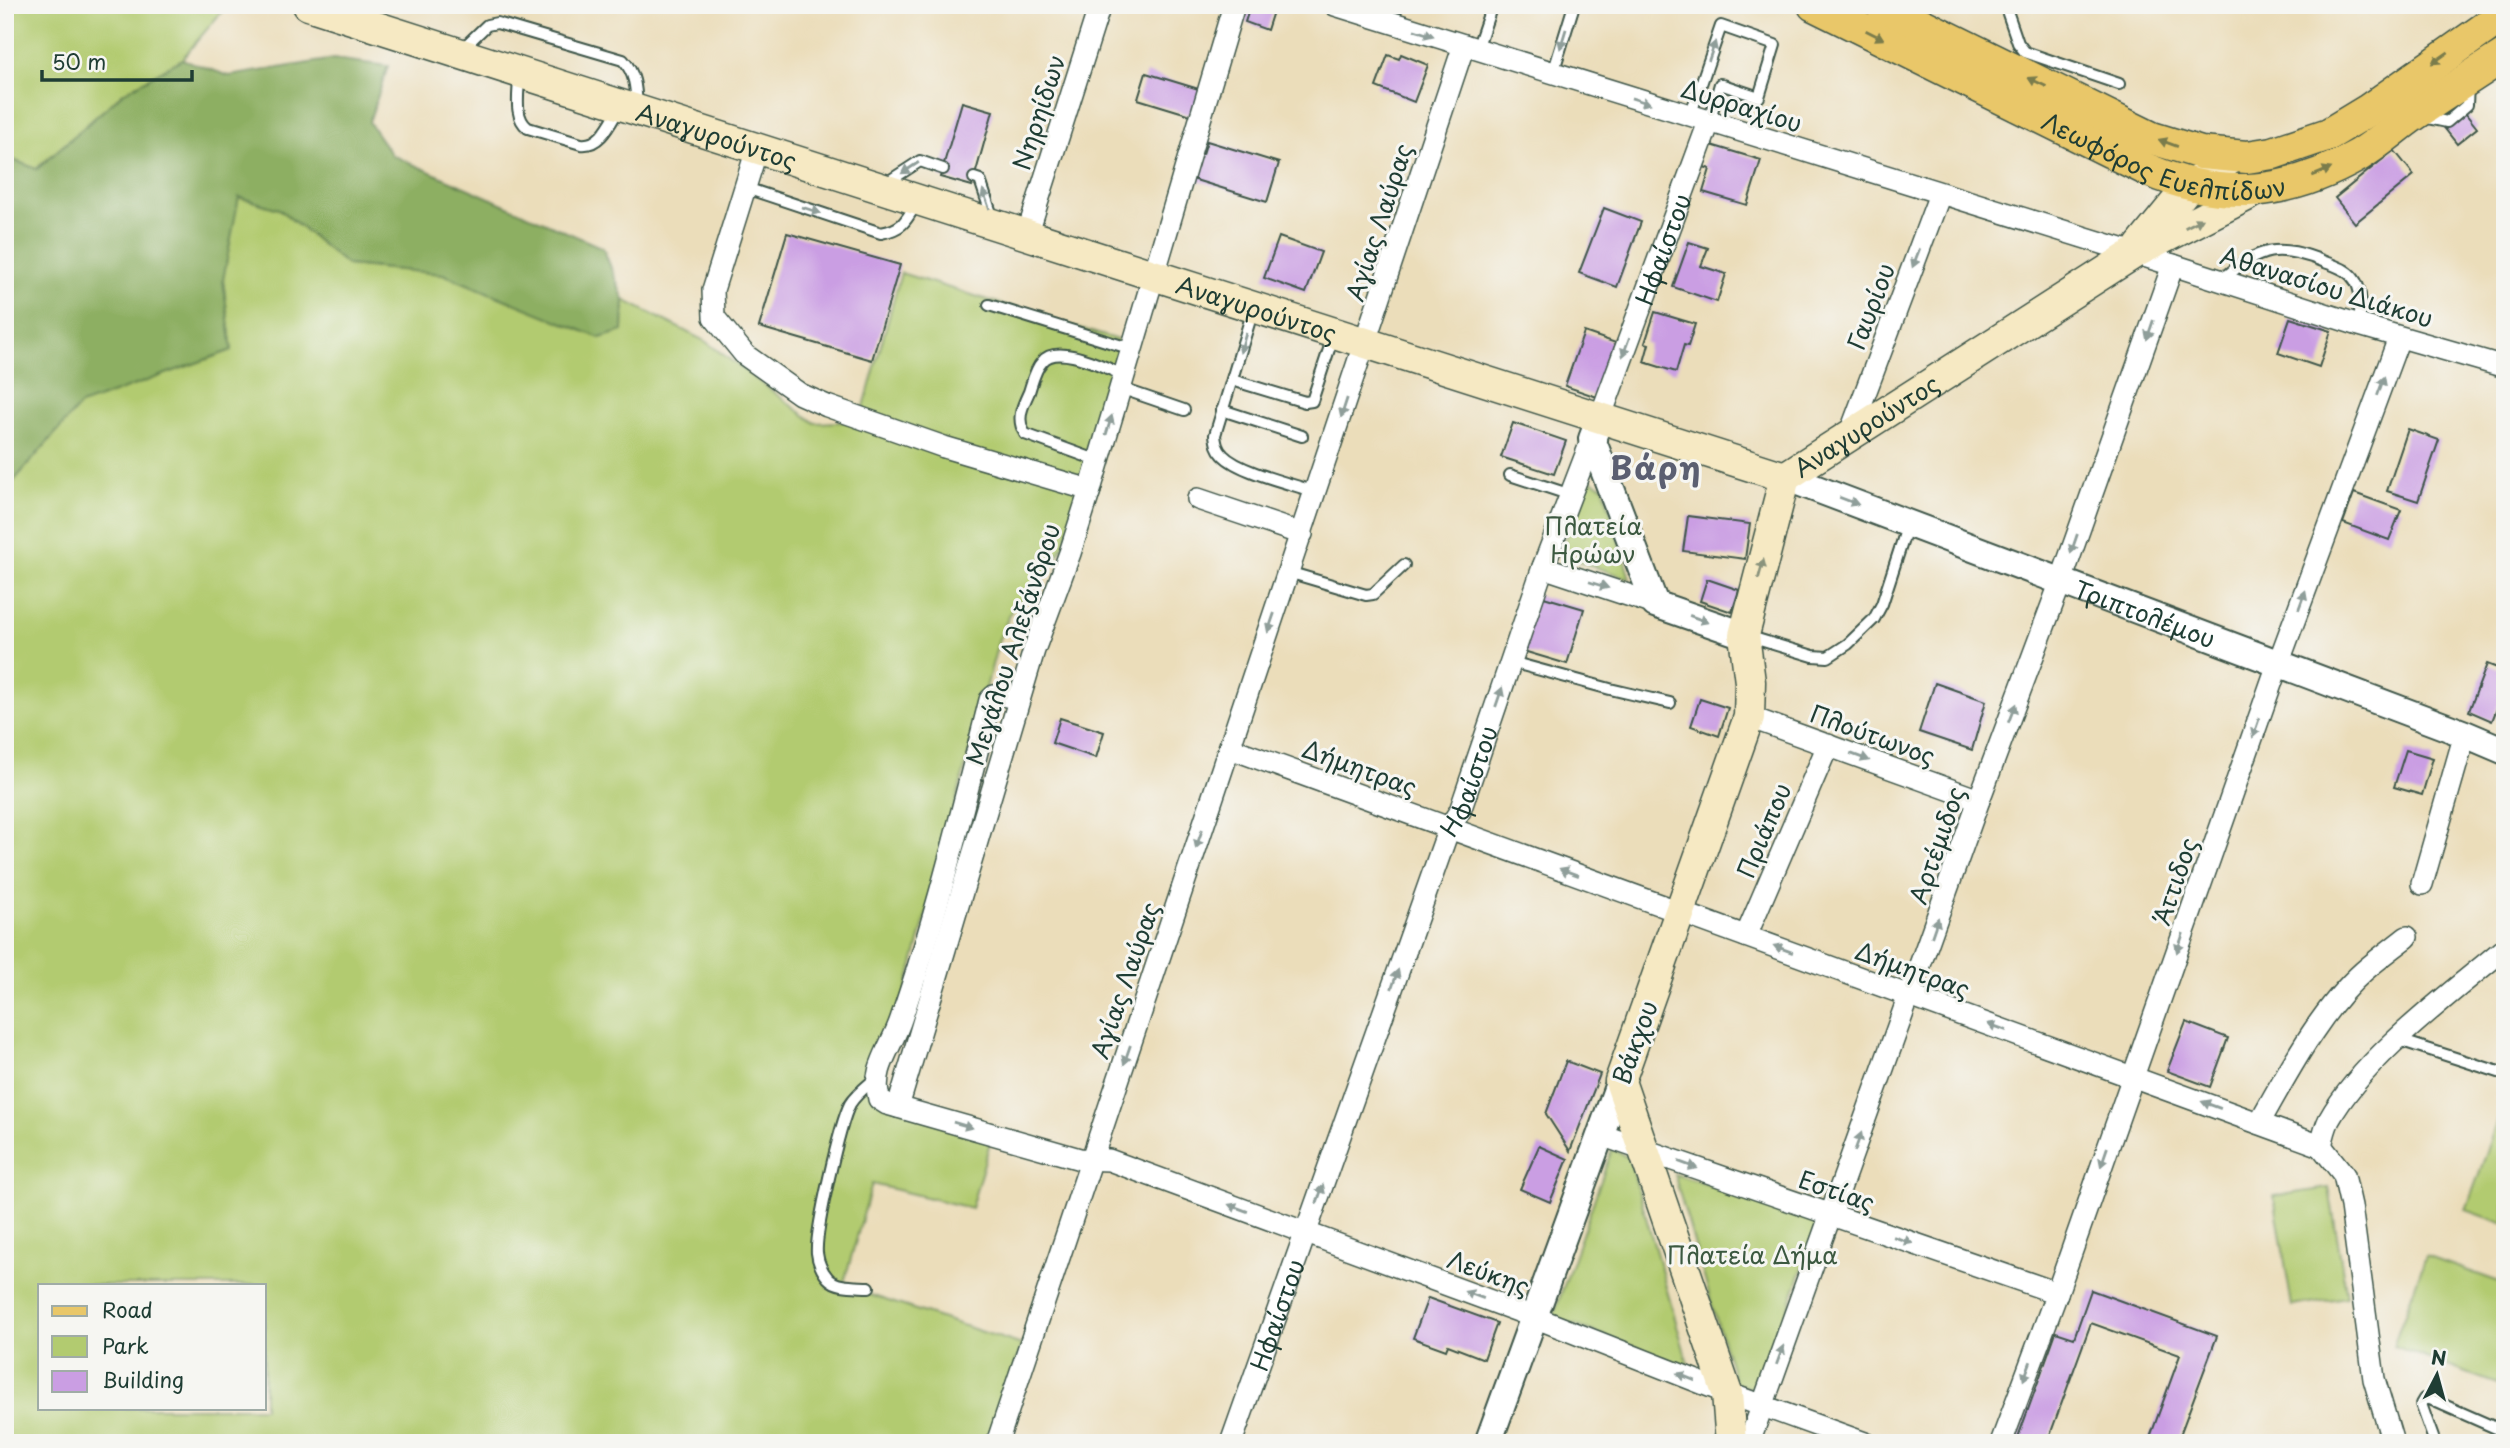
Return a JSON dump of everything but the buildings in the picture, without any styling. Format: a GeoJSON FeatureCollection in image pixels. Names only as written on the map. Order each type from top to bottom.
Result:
{"type":"FeatureCollection","features":[{"type":"Feature","properties":{"kind":"main road","name":"Λεωφόρος Ευελπίδων"},"geometry":{"type":"LineString","coordinates":[[1814,5],[2148,170],[2189,186],[2220,190],[2256,191],[2301,180],[2335,167],[2360,154],[2413,115],[2493,65]]}},
{"type":"Feature","properties":{"kind":"main road","name":"Αναγυρούντος"},"geometry":{"type":"LineString","coordinates":[[320,8],[519,74],[1335,333],[1596,428],[1785,477],[2133,254],[2256,191]]}},
{"type":"Feature","properties":{"kind":"main road","name":"Λεωφόρος Ευελπίδων"},"geometry":{"type":"LineString","coordinates":[[1896,9],[2152,138],[2201,153],[2234,157],[2273,153],[2329,134],[2367,111],[2490,15]]}},
{"type":"Feature","properties":{"kind":"main road","name":"Αναγυρούντος"},"geometry":{"type":"LineString","coordinates":[[2133,254],[2189,186],[2234,157]]}},
{"type":"Feature","properties":{"kind":"main road"},"geometry":{"type":"LineString","coordinates":[[1744,635],[1785,477]]}},
{"type":"Feature","properties":{"kind":"main road","name":"Βάκχου"},"geometry":{"type":"LineString","coordinates":[[1620,1081],[1749,717],[1750,682],[1744,635]]}},
{"type":"Feature","properties":{"kind":"main road"},"geometry":{"type":"LineString","coordinates":[[1620,1081],[1727,1393],[1731,1443]]}},
{"type":"Feature","properties":{"kind":"street","name":"Νηρηίδων"},"geometry":{"type":"LineString","coordinates":[[1027,234],[1100,5]]}},
{"type":"Feature","properties":{"kind":"street","name":"Μεγάλου Αλεξάνδρου"},"geometry":{"type":"LineString","coordinates":[[898,1107],[1043,621],[1070,553],[1099,461],[1234,5]]}},
{"type":"Feature","properties":{"kind":"street","name":"Δυρραχίου"},"geometry":{"type":"LineString","coordinates":[[1335,5],[2133,254]]}},
{"type":"Feature","properties":{"kind":"street","name":"Αγίας Λαύρας"},"geometry":{"type":"LineString","coordinates":[[997,1443],[1365,343],[1470,47]]}},
{"type":"Feature","properties":{"kind":"street","name":"Ηφαίστου"},"geometry":{"type":"LineString","coordinates":[[1231,1443],[1449,828],[1460,811],[1544,567],[1596,428],[1699,119]]}},
{"type":"Feature","properties":{"kind":"street"},"geometry":{"type":"LineString","coordinates":[[757,149],[713,290],[712,305],[714,317],[745,355],[800,394],[827,406],[944,447],[1090,490]]}},
{"type":"Feature","properties":{"kind":"street","name":"Γαυρίου"},"geometry":{"type":"LineString","coordinates":[[1849,436],[1940,194]]}},
{"type":"Feature","properties":{"kind":"street","name":"Αθανασίου Διάκου"},"geometry":{"type":"LineString","coordinates":[[2133,254],[2359,326],[2505,367]]}},
{"type":"Feature","properties":{"kind":"street","name":"Αρτέμιδος"},"geometry":{"type":"LineString","coordinates":[[1749,1443],[2173,265]]}},
{"type":"Feature","properties":{"kind":"street","name":"Άττιδος"},"geometry":{"type":"LineString","coordinates":[[2001,1443],[2057,1293],[2278,664],[2399,338]]}},
{"type":"Feature","properties":{"kind":"street"},"geometry":{"type":"LineString","coordinates":[[1596,428],[1655,604]]}},
{"type":"Feature","properties":{"kind":"street","name":"Τριπτολέμου"},"geometry":{"type":"LineString","coordinates":[[1785,477],[2505,751]]}},
{"type":"Feature","properties":{"kind":"street"},"geometry":{"type":"LineString","coordinates":[[1198,499],[1301,534]]}},
{"type":"Feature","properties":{"kind":"street"},"geometry":{"type":"LineString","coordinates":[[1544,567],[1744,635]]}},
{"type":"Feature","properties":{"kind":"street"},"geometry":{"type":"LineString","coordinates":[[1019,699],[1003,695],[994,696],[990,700],[912,986],[877,1077],[879,1099],[898,1107],[1080,1158],[1092,1158]]}},
{"type":"Feature","properties":{"kind":"street","name":"Πλούτωνος"},"geometry":{"type":"LineString","coordinates":[[1749,717],[1979,800]]}},
{"type":"Feature","properties":{"kind":"street"},"geometry":{"type":"LineString","coordinates":[[2422,884],[2465,734]]}},
{"type":"Feature","properties":{"kind":"street","name":"Πριάπου"},"geometry":{"type":"LineString","coordinates":[[1746,936],[1828,745]]}},
{"type":"Feature","properties":{"kind":"street","name":"Δήμητρας"},"geometry":{"type":"LineString","coordinates":[[1230,748],[2321,1146]]}},
{"type":"Feature","properties":{"kind":"street"},"geometry":{"type":"LineString","coordinates":[[2259,1123],[2295,1060],[2334,1006],[2363,972],[2407,937]]}},
{"type":"Feature","properties":{"kind":"street"},"geometry":{"type":"LineString","coordinates":[[2393,1443],[2374,1379],[2353,1219],[2344,1175],[2321,1146],[2328,1123],[2341,1102],[2371,1066],[2505,948]]}},
{"type":"Feature","properties":{"kind":"street","name":"Βάκχου"},"geometry":{"type":"LineString","coordinates":[[1488,1443],[1620,1081]]}},
{"type":"Feature","properties":{"kind":"street","name":"Εστίας"},"geometry":{"type":"LineString","coordinates":[[1601,1135],[2057,1293]]}},
{"type":"Feature","properties":{"kind":"street","name":"Λεύκης"},"geometry":{"type":"LineString","coordinates":[[1092,1158],[1109,1160],[1865,1443]]}},
{"type":"Feature","properties":{"kind":"lane"},"geometry":{"type":"LineString","coordinates":[[1470,47],[1492,5]]}},
{"type":"Feature","properties":{"kind":"lane"},"geometry":{"type":"LineString","coordinates":[[1553,73],[1574,5]]}},
{"type":"Feature","properties":{"kind":"lane"},"geometry":{"type":"LineString","coordinates":[[2005,5],[2018,43],[2025,52],[2119,84]]}},
{"type":"Feature","properties":{"kind":"lane"},"geometry":{"type":"LineString","coordinates":[[457,54],[487,25],[497,23],[623,60],[631,68],[636,86],[629,109],[590,145],[541,132],[521,122],[519,74]]}},
{"type":"Feature","properties":{"kind":"lane"},"geometry":{"type":"LineString","coordinates":[[1721,26],[1775,45],[1759,97],[1720,84],[1699,119],[1721,26]]}},
{"type":"Feature","properties":{"kind":"lane"},"geometry":{"type":"LineString","coordinates":[[879,188],[920,161],[943,169]]}},
{"type":"Feature","properties":{"kind":"lane"},"geometry":{"type":"LineString","coordinates":[[974,178],[980,180],[995,225]]}},
{"type":"Feature","properties":{"kind":"lane"},"geometry":{"type":"LineString","coordinates":[[746,188],[881,233],[896,231],[905,222],[918,200]]}},
{"type":"Feature","properties":{"kind":"lane"},"geometry":{"type":"LineString","coordinates":[[2221,281],[2255,255],[2271,250],[2304,253],[2346,270],[2356,283],[2360,298],[2359,326]]}},
{"type":"Feature","properties":{"kind":"lane"},"geometry":{"type":"LineString","coordinates":[[989,305],[1132,349]]}},
{"type":"Feature","properties":{"kind":"lane"},"geometry":{"type":"LineString","coordinates":[[1253,307],[1215,435],[1217,446],[1223,456],[1239,466],[1315,492]]}},
{"type":"Feature","properties":{"kind":"lane"},"geometry":{"type":"LineString","coordinates":[[1231,380],[1305,402],[1312,401],[1335,333]]}},
{"type":"Feature","properties":{"kind":"lane"},"geometry":{"type":"LineString","coordinates":[[1099,461],[1025,434],[1020,426],[1020,412],[1041,362],[1051,355],[1064,353],[1184,410]]}},
{"type":"Feature","properties":{"kind":"lane"},"geometry":{"type":"LineString","coordinates":[[1222,410],[1302,436]]}},
{"type":"Feature","properties":{"kind":"lane"},"geometry":{"type":"LineString","coordinates":[[1510,475],[1570,495]]}},
{"type":"Feature","properties":{"kind":"lane"},"geometry":{"type":"LineString","coordinates":[[1744,635],[1813,656],[1828,657],[1848,645],[1874,619],[1882,604],[1908,524]]}},
{"type":"Feature","properties":{"kind":"lane"},"geometry":{"type":"LineString","coordinates":[[1288,572],[1366,595],[1373,594],[1404,565]]}},
{"type":"Feature","properties":{"kind":"lane"},"geometry":{"type":"LineString","coordinates":[[1511,662],[1670,703]]}},
{"type":"Feature","properties":{"kind":"lane"},"geometry":{"type":"LineString","coordinates":[[2399,1040],[2505,1074]]}},
{"type":"Feature","properties":{"kind":"lane"},"geometry":{"type":"LineString","coordinates":[[869,1287],[837,1284],[829,1279],[821,1269],[817,1254],[827,1193],[850,1104],[877,1077]]}},
{"type":"Feature","properties":{"kind":"lane"},"geometry":{"type":"LineString","coordinates":[[2435,1443],[2421,1404],[2424,1399],[2430,1399],[2505,1433]]}},
{"type":"Feature","properties":{"kind":"green space"},"geometry":{"type":"Polygon","coordinates":[[[5,5],[206,5],[223,10],[182,59],[123,93],[36,169],[5,157],[5,5]]]}},
{"type":"Feature","properties":{"kind":"green space"},"geometry":{"type":"Polygon","coordinates":[[[182,59],[229,76],[334,59],[388,66],[369,122],[392,155],[603,248],[624,300],[623,331],[600,338],[443,274],[347,265],[279,209],[239,197],[223,280],[232,350],[80,405],[5,491],[5,157],[37,169],[123,93],[182,59]]]}},
{"type":"Feature","properties":{"kind":"green space"},"geometry":{"type":"Polygon","coordinates":[[[238,197],[279,209],[347,265],[443,274],[600,338],[623,331],[624,300],[705,341],[815,423],[860,421],[901,273],[1124,342],[1065,543],[1043,579],[1013,607],[999,639],[905,995],[868,1084],[991,1139],[971,1208],[872,1184],[843,1286],[1022,1345],[989,1443],[5,1443],[5,491],[80,405],[232,350],[223,280],[238,197]]]}},
{"type":"Feature","properties":{"kind":"green space","name":"Πλατεία Ηρώων"},"geometry":{"type":"Polygon","coordinates":[[[1587,479],[1603,486],[1630,579],[1560,555],[1587,479]]]}},
{"type":"Feature","properties":{"kind":"green space"},"geometry":{"type":"Polygon","coordinates":[[[2505,1104],[2505,1224],[2466,1210],[2505,1104]]]}},
{"type":"Feature","properties":{"kind":"green space","name":"Πλατεία Δήμα"},"geometry":{"type":"Polygon","coordinates":[[[1612,1149],[1629,1158],[1689,1367],[1553,1317],[1612,1149]]]}},
{"type":"Feature","properties":{"kind":"green space","name":"Πλατεία Δήμα"},"geometry":{"type":"Polygon","coordinates":[[[1674,1174],[1820,1220],[1758,1391],[1735,1383],[1674,1174]]]}},
{"type":"Feature","properties":{"kind":"green space"},"geometry":{"type":"Polygon","coordinates":[[[2329,1188],[2347,1297],[2292,1306],[2274,1196],[2329,1188]]]}},
{"type":"Feature","properties":{"kind":"green space"},"geometry":{"type":"Polygon","coordinates":[[[2426,1256],[2505,1284],[2505,1387],[2393,1346],[2426,1256]]]}},
{"type":"Feature","properties":{"kind":"district","name":"Βάρη"},"geometry":{"type":"Point","coordinates":[1656,467]}}]}
